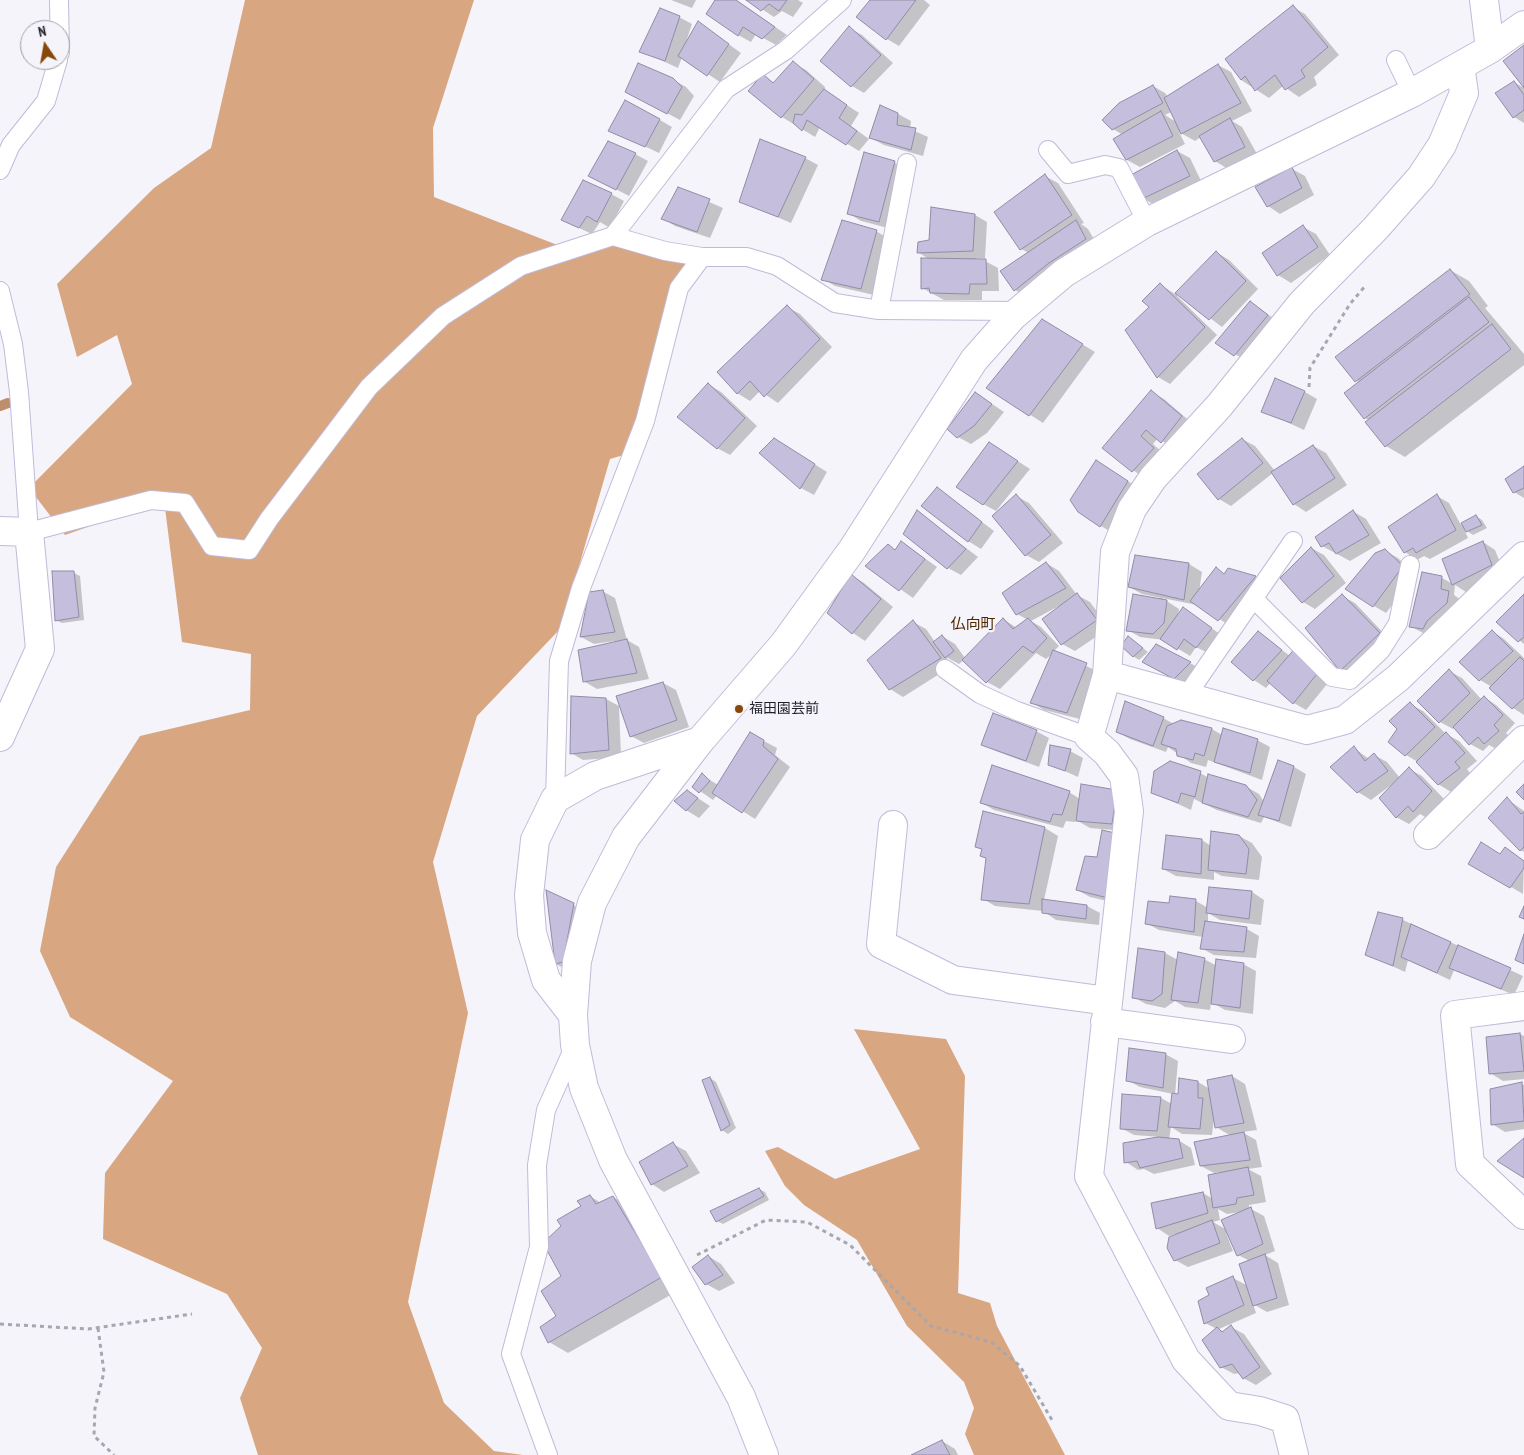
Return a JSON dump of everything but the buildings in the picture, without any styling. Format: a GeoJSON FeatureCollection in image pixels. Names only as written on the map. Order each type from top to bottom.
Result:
{"type":"FeatureCollection","features":[{"type":"Feature","properties":{"kind":"street"},"geometry":{"type":"LineString","coordinates":[[1484,0],[1490,49]]}},
{"type":"Feature","properties":{"kind":"street"},"geometry":{"type":"LineString","coordinates":[[764,1455],[742,1397],[613,1160],[584,1088],[575,1045],[573,1016],[577,961],[592,903],[626,837],[700,741],[783,645],[852,550],[974,360],[1018,311],[1064,273],[1147,222],[1412,93],[1490,49],[1524,25]]}},
{"type":"Feature","properties":{"kind":"street"},"geometry":{"type":"LineString","coordinates":[[1294,1455],[1285,1419],[1260,1411],[1229,1406],[1186,1360],[1089,1176],[1129,811],[1124,776],[1107,753],[1090,737],[1107,675],[1115,552],[1132,510],[1153,478],[1219,406],[1302,303],[1375,229],[1421,177],[1442,145],[1464,93],[1460,66]]}},
{"type":"Feature","properties":{"kind":"street"},"geometry":{"type":"LineString","coordinates":[[0,531],[29,532],[40,649],[0,737]]}},
{"type":"Feature","properties":{"kind":"street"},"geometry":{"type":"LineString","coordinates":[[1107,675],[1185,698],[1308,730],[1345,720],[1398,678],[1524,556]]}},
{"type":"Feature","properties":{"kind":"street"},"geometry":{"type":"LineString","coordinates":[[1428,835],[1524,740]]}},
{"type":"Feature","properties":{"kind":"street"},"geometry":{"type":"LineString","coordinates":[[573,1016],[546,980],[532,933],[529,895],[535,840],[555,799],[595,776],[700,741]]}},
{"type":"Feature","properties":{"kind":"street"},"geometry":{"type":"LineString","coordinates":[[893,825],[882,944],[953,980],[1107,1011],[1231,1039]]}},
{"type":"Feature","properties":{"kind":"street"},"geometry":{"type":"LineString","coordinates":[[1524,1006],[1455,1016],[1470,1164],[1524,1216]]}},
{"type":"Feature","properties":{"kind":"lane"},"geometry":{"type":"LineString","coordinates":[[59,0],[59,20]]}},
{"type":"Feature","properties":{"kind":"lane"},"geometry":{"type":"LineString","coordinates":[[613,236],[726,89],[786,50],[842,0]]}},
{"type":"Feature","properties":{"kind":"lane"},"geometry":{"type":"LineString","coordinates":[[1396,60],[1412,93]]}},
{"type":"Feature","properties":{"kind":"lane"},"geometry":{"type":"LineString","coordinates":[[0,170],[11,145],[46,101],[55,70]]}},
{"type":"Feature","properties":{"kind":"lane"},"geometry":{"type":"LineString","coordinates":[[1048,150],[1068,174],[1105,165],[1119,168],[1147,222]]}},
{"type":"Feature","properties":{"kind":"lane"},"geometry":{"type":"LineString","coordinates":[[879,310],[906,163]]}},
{"type":"Feature","properties":{"kind":"lane"},"geometry":{"type":"LineString","coordinates":[[0,291],[13,344],[19,392],[29,532],[150,500],[185,503],[212,546],[249,550],[270,518],[369,387],[443,316],[521,266],[613,236],[665,251],[702,257],[747,257],[777,266],[835,303],[879,310],[1018,311]]}},
{"type":"Feature","properties":{"kind":"lane"},"geometry":{"type":"LineString","coordinates":[[555,799],[558,661],[581,588],[644,421],[679,288],[702,257]]}},
{"type":"Feature","properties":{"kind":"lane"},"geometry":{"type":"LineString","coordinates":[[1185,698],[1293,541]]}},
{"type":"Feature","properties":{"kind":"lane"},"geometry":{"type":"LineString","coordinates":[[1254,599],[1332,677],[1350,680],[1381,650],[1398,623],[1410,566]]}},
{"type":"Feature","properties":{"kind":"lane"},"geometry":{"type":"LineString","coordinates":[[945,669],[980,694],[1017,711],[1090,737]]}},
{"type":"Feature","properties":{"kind":"lane"},"geometry":{"type":"LineString","coordinates":[[548,1455],[511,1354],[539,1247],[537,1165],[546,1110],[575,1045]]}},
{"type":"Feature","properties":{"kind":"path"},"geometry":{"type":"LineString","coordinates":[[672,1269],[766,1220],[807,1222],[850,1246],[931,1326],[991,1342],[1020,1366],[1052,1420]]}},
{"type":"Feature","properties":{"kind":"path"},"geometry":{"type":"LineString","coordinates":[[0,1324],[88,1329],[192,1314]]}},
{"type":"Feature","properties":{"kind":"path"},"geometry":{"type":"LineString","coordinates":[[98,1328],[104,1372],[95,1408],[94,1436],[114,1455]]}},
{"type":"Feature","properties":{"kind":"shaded area"},"geometry":{"type":"Polygon","coordinates":[[[245,0],[474,0],[433,128],[434,197],[560,246],[594,240],[695,248],[644,449],[610,459],[561,628],[477,716],[433,862],[468,1013],[408,1302],[444,1403],[494,1451],[523,1455],[258,1455],[240,1398],[262,1348],[227,1294],[103,1239],[105,1173],[173,1081],[70,1017],[40,951],[56,867],[140,736],[250,710],[251,654],[182,642],[164,500],[65,535],[29,488],[132,384],[117,335],[77,357],[57,284],[154,188],[211,148],[245,0]]]}},
{"type":"Feature","properties":{"kind":"shaded area"},"geometry":{"type":"Polygon","coordinates":[[[854,1029],[946,1039],[965,1076],[958,1293],[990,1303],[997,1326],[1065,1455],[974,1455],[965,1434],[974,1408],[964,1382],[907,1326],[857,1240],[804,1205],[785,1186],[765,1151],[778,1147],[835,1179],[920,1149],[854,1029]]]}},
{"type":"Feature","properties":{"kind":"waterway"},"geometry":{"type":"LineString","coordinates":[[0,406],[8,403]]}},
{"type":"Feature","properties":{"kind":"place","name":"福田園芸前"},"geometry":{"type":"Point","coordinates":[739,709]}},
{"type":"Feature","properties":{"kind":"district","name":"仏向町"},"geometry":{"type":"Point","coordinates":[973,625]}}]}
